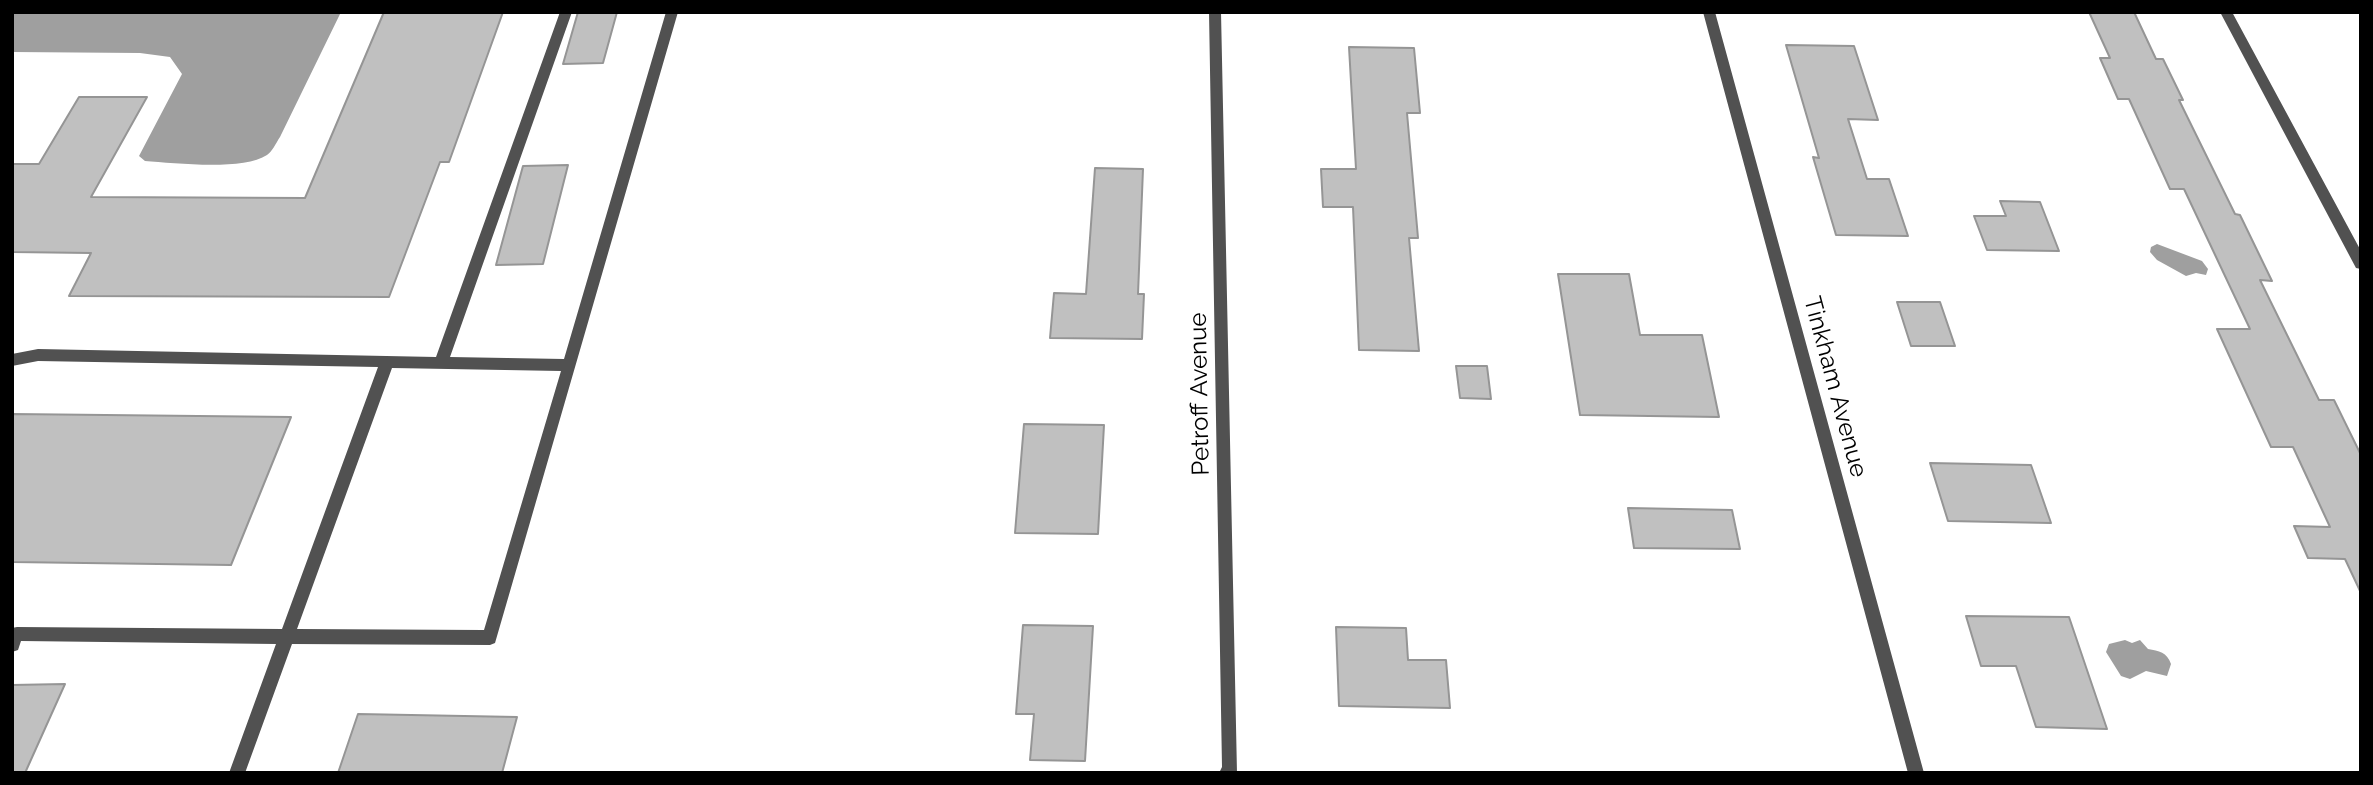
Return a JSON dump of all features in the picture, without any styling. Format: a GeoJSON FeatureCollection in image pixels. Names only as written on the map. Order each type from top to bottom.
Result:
{"type":"FeatureCollection","features":[{"type":"Feature","properties":{"kind":"street"},"geometry":{"type":"LineString","coordinates":[[441,363],[566,12]]}},
{"type":"Feature","properties":{"kind":"street"},"geometry":{"type":"LineString","coordinates":[[12,645],[17,634],[490,638],[672,12]]}},
{"type":"Feature","properties":{"kind":"street","name":"Petroff Avenue"},"geometry":{"type":"LineString","coordinates":[[1215,12],[1230,756],[1230,770],[1227,773]]}},
{"type":"Feature","properties":{"kind":"street","name":"Tinkham Avenue"},"geometry":{"type":"LineString","coordinates":[[1709,12],[1916,773]]}},
{"type":"Feature","properties":{"kind":"street"},"geometry":{"type":"LineString","coordinates":[[2226,12],[2361,264]]}},
{"type":"Feature","properties":{"kind":"street"},"geometry":{"type":"LineString","coordinates":[[12,348],[38,355]]}},
{"type":"Feature","properties":{"kind":"street"},"geometry":{"type":"LineString","coordinates":[[12,360],[38,355],[568,365]]}},
{"type":"Feature","properties":{"kind":"street"},"geometry":{"type":"LineString","coordinates":[[237,773],[387,362]]}},
{"type":"Feature","properties":{"kind":"shaded area"},"geometry":{"type":"Polygon","coordinates":[[[12,12],[341,12],[271,152],[256,160],[242,163],[208,165],[145,161],[139,156],[182,74],[170,57],[140,53],[12,52],[12,12]]]}},
{"type":"Feature","properties":{"kind":"shaded area"},"geometry":{"type":"Polygon","coordinates":[[[2157,244],[2202,261],[2208,269],[2206,275],[2196,273],[2186,276],[2157,260],[2150,252],[2151,247],[2157,244]]]}},
{"type":"Feature","properties":{"kind":"shaded area"},"geometry":{"type":"Polygon","coordinates":[[[2125,640],[2132,643],[2140,640],[2148,649],[2165,655],[2171,664],[2167,676],[2146,671],[2130,679],[2121,676],[2106,652],[2109,644],[2125,640]]]}},
{"type":"Feature","properties":{"kind":"building"},"geometry":{"type":"Polygon","coordinates":[[[384,12],[503,12],[449,162],[440,162],[389,297],[69,296],[91,253],[12,252],[12,164],[39,164],[79,97],[147,97],[91,197],[305,198],[384,12]]]}},
{"type":"Feature","properties":{"kind":"building"},"geometry":{"type":"Polygon","coordinates":[[[578,12],[617,12],[603,63],[563,64],[578,12]]]}},
{"type":"Feature","properties":{"kind":"building"},"geometry":{"type":"Polygon","coordinates":[[[2089,12],[2134,12],[2156,59],[2163,59],[2183,100],[2179,100],[2235,214],[2240,215],[2272,281],[2260,280],[2319,400],[2334,400],[2361,455],[2361,593],[2345,559],[2308,558],[2294,526],[2330,527],[2293,447],[2271,447],[2217,329],[2250,329],[2184,189],[2170,189],[2129,99],[2118,99],[2100,58],[2110,58],[2089,12]]]}},
{"type":"Feature","properties":{"kind":"building"},"geometry":{"type":"Polygon","coordinates":[[[1786,45],[1854,46],[1878,120],[1848,119],[1867,179],[1889,179],[1908,236],[1836,235],[1813,157],[1819,158],[1786,45]]]}},
{"type":"Feature","properties":{"kind":"building"},"geometry":{"type":"Polygon","coordinates":[[[1349,47],[1414,48],[1420,113],[1407,113],[1418,238],[1409,238],[1419,351],[1359,350],[1353,207],[1323,207],[1321,169],[1356,169],[1349,47]]]}},
{"type":"Feature","properties":{"kind":"building"},"geometry":{"type":"Polygon","coordinates":[[[568,165],[543,264],[496,265],[523,166],[568,165]]]}},
{"type":"Feature","properties":{"kind":"building"},"geometry":{"type":"Polygon","coordinates":[[[1095,168],[1143,169],[1138,294],[1144,294],[1142,339],[1050,338],[1054,293],[1086,294],[1095,168]]]}},
{"type":"Feature","properties":{"kind":"building"},"geometry":{"type":"Polygon","coordinates":[[[2000,201],[2040,202],[2059,251],[1987,250],[1974,216],[2006,216],[2000,201]]]}},
{"type":"Feature","properties":{"kind":"building"},"geometry":{"type":"Polygon","coordinates":[[[1558,274],[1629,274],[1640,335],[1702,335],[1719,417],[1580,415],[1558,274]]]}},
{"type":"Feature","properties":{"kind":"building"},"geometry":{"type":"Polygon","coordinates":[[[1897,302],[1940,302],[1955,346],[1911,346],[1897,302]]]}},
{"type":"Feature","properties":{"kind":"building"},"geometry":{"type":"Polygon","coordinates":[[[1456,366],[1487,366],[1491,399],[1460,398],[1456,366]]]}},
{"type":"Feature","properties":{"kind":"building"},"geometry":{"type":"Polygon","coordinates":[[[12,414],[291,417],[231,565],[12,562],[12,414]]]}},
{"type":"Feature","properties":{"kind":"building"},"geometry":{"type":"Polygon","coordinates":[[[1024,424],[1104,425],[1098,534],[1015,533],[1024,424]]]}},
{"type":"Feature","properties":{"kind":"building"},"geometry":{"type":"Polygon","coordinates":[[[1930,463],[2031,465],[2051,523],[1948,521],[1930,463]]]}},
{"type":"Feature","properties":{"kind":"building"},"geometry":{"type":"Polygon","coordinates":[[[1628,508],[1732,510],[1740,549],[1634,548],[1628,508]]]}},
{"type":"Feature","properties":{"kind":"building"},"geometry":{"type":"Polygon","coordinates":[[[1966,616],[2069,617],[2107,729],[2036,727],[2016,666],[1981,666],[1966,616]]]}},
{"type":"Feature","properties":{"kind":"building"},"geometry":{"type":"Polygon","coordinates":[[[1023,625],[1093,626],[1085,761],[1030,760],[1034,714],[1016,714],[1023,625]]]}},
{"type":"Feature","properties":{"kind":"building"},"geometry":{"type":"Polygon","coordinates":[[[1336,627],[1406,628],[1408,660],[1446,660],[1450,708],[1339,706],[1336,627]]]}},
{"type":"Feature","properties":{"kind":"building"},"geometry":{"type":"Polygon","coordinates":[[[65,684],[25,773],[12,773],[12,685],[65,684]]]}},
{"type":"Feature","properties":{"kind":"building"},"geometry":{"type":"Polygon","coordinates":[[[358,714],[517,717],[502,773],[338,773],[358,714]]]}}]}
